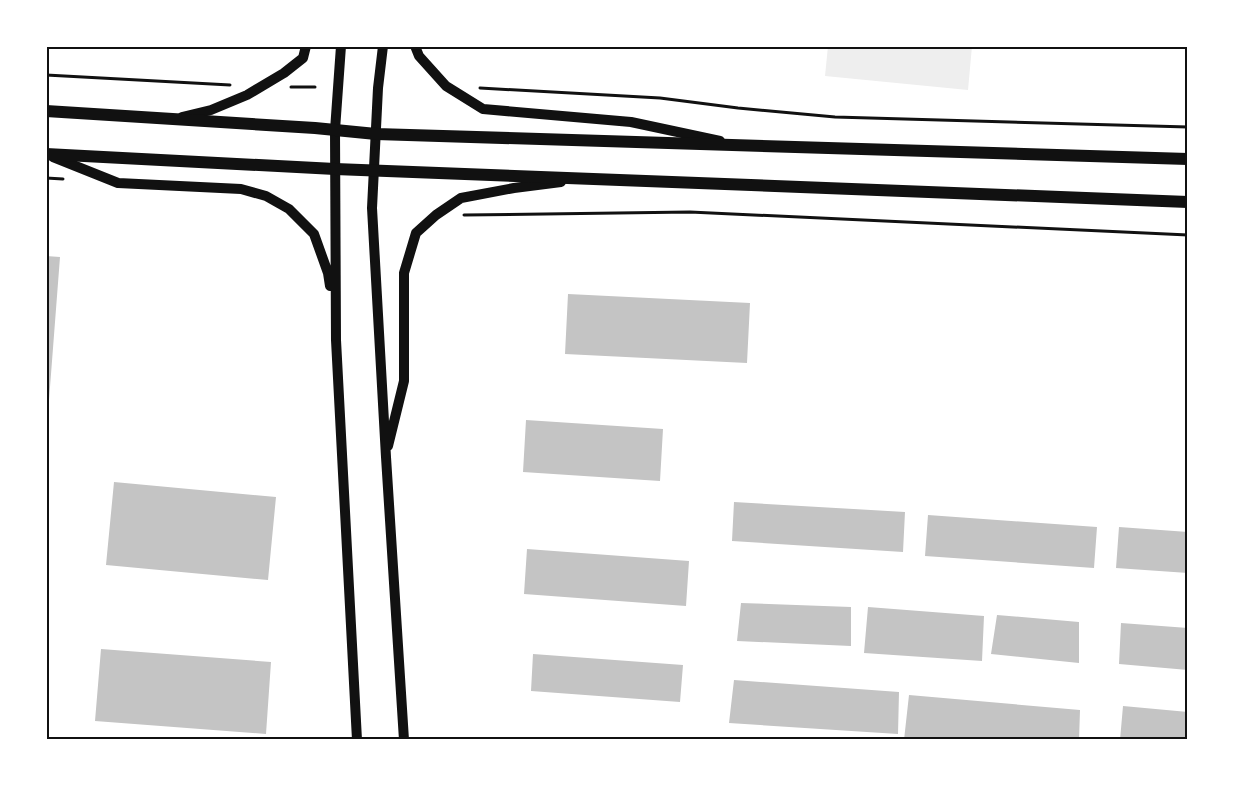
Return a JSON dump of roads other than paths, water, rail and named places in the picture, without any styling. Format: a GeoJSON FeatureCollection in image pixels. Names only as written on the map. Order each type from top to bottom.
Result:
{"type":"FeatureCollection","features":[{"type":"Feature","properties":{"kind":"main road"},"geometry":{"type":"LineString","coordinates":[[173,119],[211,110],[247,95],[284,73],[304,58],[306,46]]}},
{"type":"Feature","properties":{"kind":"main road"},"geometry":{"type":"LineString","coordinates":[[341,46],[334,169],[336,340],[358,740]]}},
{"type":"Feature","properties":{"kind":"main road"},"geometry":{"type":"LineString","coordinates":[[383,46],[372,208],[404,740]]}},
{"type":"Feature","properties":{"kind":"main road"},"geometry":{"type":"LineString","coordinates":[[415,46],[419,56],[446,86],[483,109],[631,122],[743,146]]}},
{"type":"Feature","properties":{"kind":"main road"},"geometry":{"type":"LineString","coordinates":[[46,111],[376,134],[1188,160]]}},
{"type":"Feature","properties":{"kind":"main road"},"geometry":{"type":"LineString","coordinates":[[47,154],[334,169],[1188,202]]}},
{"type":"Feature","properties":{"kind":"main road"},"geometry":{"type":"LineString","coordinates":[[47,154],[118,183],[241,188],[266,196],[289,209],[314,234],[317,242],[328,273],[336,340]]}},
{"type":"Feature","properties":{"kind":"main road"},"geometry":{"type":"LineString","coordinates":[[386,457],[404,380],[404,274],[416,233],[461,198],[514,188],[590,178]]}}]}
